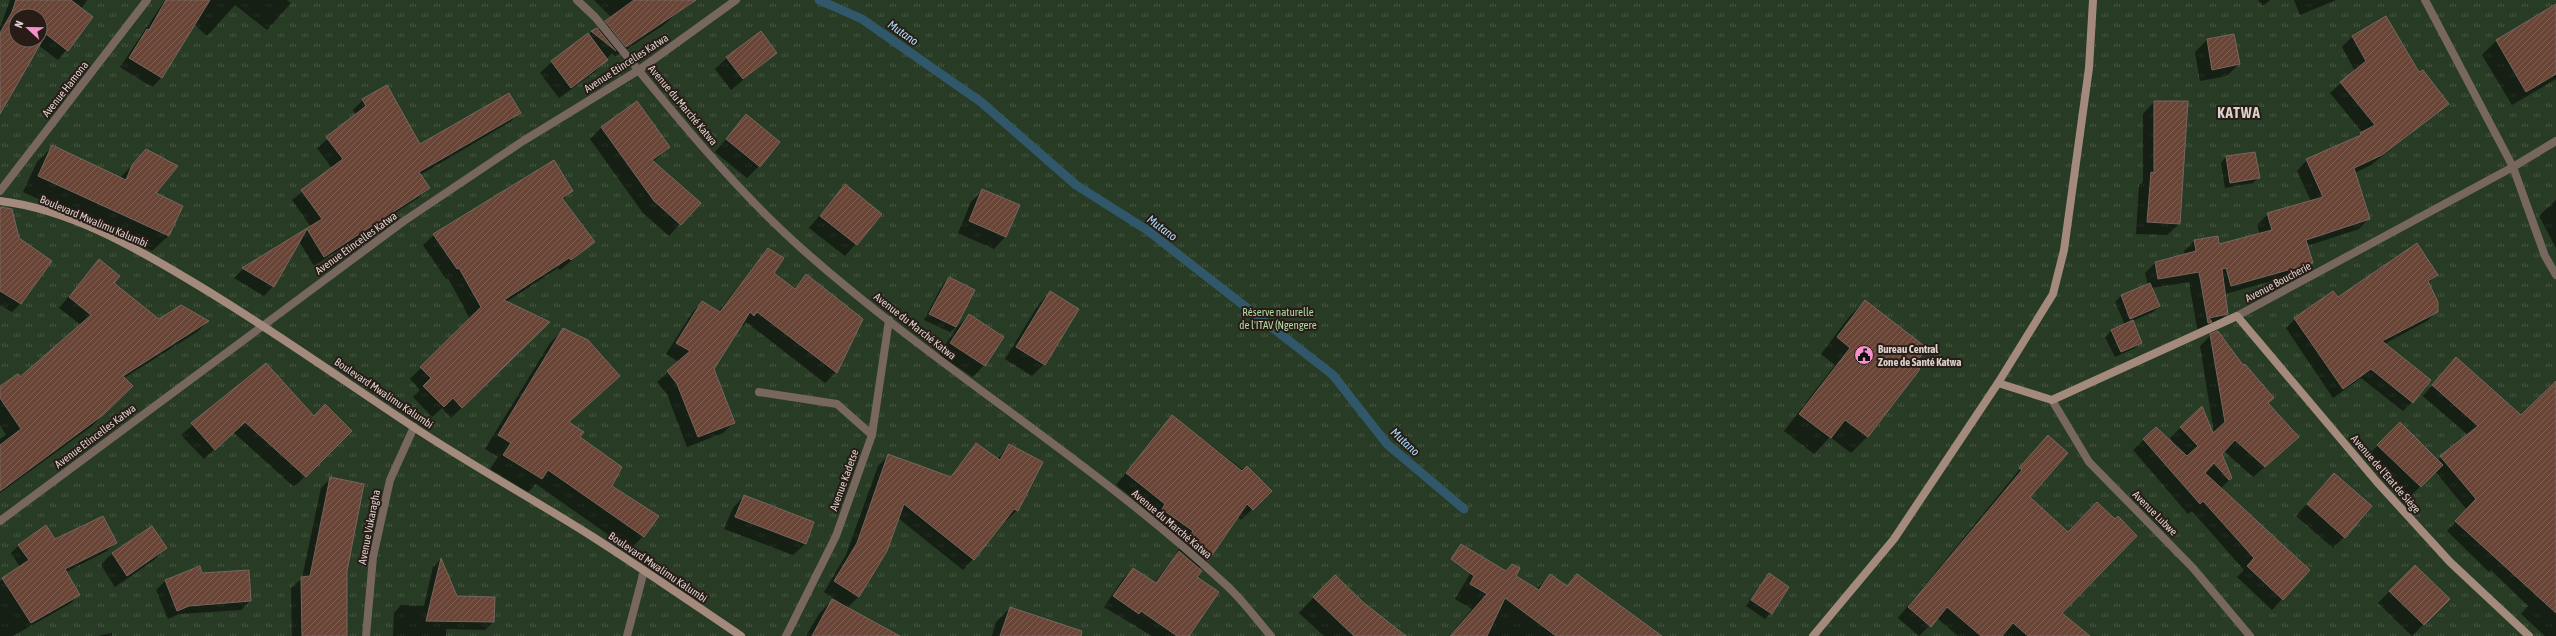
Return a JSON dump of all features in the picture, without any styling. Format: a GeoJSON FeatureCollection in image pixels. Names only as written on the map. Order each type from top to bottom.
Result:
{"type":"FeatureCollection","features":[{"type":"Feature","properties":{"kind":"street","name":"Avenue Hamona"},"geometry":{"type":"LineString","coordinates":[[0,191],[147,0]]}},
{"type":"Feature","properties":{"kind":"street","name":"Avenue du Marché Katwa"},"geometry":{"type":"LineString","coordinates":[[577,0],[595,17],[745,196],[802,249],[889,320],[1141,511],[1227,586],[1271,636]]}},
{"type":"Feature","properties":{"kind":"street","name":"Avenue Etincelles Katwa"},"geometry":{"type":"LineString","coordinates":[[0,521],[417,212],[523,141],[639,70],[736,0]]}},
{"type":"Feature","properties":{"kind":"street"},"geometry":{"type":"LineString","coordinates":[[1813,636],[1894,539],[1998,383],[2053,294],[2064,250],[2089,68],[2093,0]]}},
{"type":"Feature","properties":{"kind":"street"},"geometry":{"type":"LineString","coordinates":[[2425,0],[2513,167],[2545,256],[2556,275]]}},
{"type":"Feature","properties":{"kind":"street","name":"Avenue Boucherie"},"geometry":{"type":"LineString","coordinates":[[2052,400],[2237,316],[2513,167],[2556,141]]}},
{"type":"Feature","properties":{"kind":"street","name":"Boulevard Mwalimu Kalumbi"},"geometry":{"type":"LineString","coordinates":[[0,201],[31,206],[47,211],[131,246],[264,324],[414,427],[644,571],[741,636]]}},
{"type":"Feature","properties":{"kind":"street","name":"Avenue de l'Etat de Siège"},"geometry":{"type":"LineString","coordinates":[[2237,316],[2377,482],[2450,562],[2529,636]]}},
{"type":"Feature","properties":{"kind":"street","name":"Avenue Kadetse"},"geometry":{"type":"LineString","coordinates":[[786,636],[836,536],[872,435],[889,320]]}},
{"type":"Feature","properties":{"kind":"street"},"geometry":{"type":"LineString","coordinates":[[1998,383],[2052,400]]}},
{"type":"Feature","properties":{"kind":"street"},"geometry":{"type":"LineString","coordinates":[[758,392],[838,404],[872,435]]}},
{"type":"Feature","properties":{"kind":"street","name":"Avenue Lubwe"},"geometry":{"type":"LineString","coordinates":[[2052,400],[2089,462],[2193,568],[2250,636]]}},
{"type":"Feature","properties":{"kind":"street","name":"Avenue Vukaragha"},"geometry":{"type":"LineString","coordinates":[[366,636],[373,556],[390,480],[414,427]]}},
{"type":"Feature","properties":{"kind":"street"},"geometry":{"type":"LineString","coordinates":[[627,636],[644,571]]}},
{"type":"Feature","properties":{"kind":"green space","name":"Réserve naturelle de l'ITAV (Ngengere"},"geometry":{"type":"Polygon","coordinates":[[[0,0],[2556,0],[2556,636],[0,636],[0,0]]]}},
{"type":"Feature","properties":{"kind":"building"},"geometry":{"type":"Polygon","coordinates":[[[16,0],[71,0],[93,17],[68,51],[48,36],[48,8],[13,8],[16,0]]]}},
{"type":"Feature","properties":{"kind":"building"},"geometry":{"type":"Polygon","coordinates":[[[166,0],[210,0],[162,78],[129,58],[147,29],[149,30],[166,0]]]}},
{"type":"Feature","properties":{"kind":"building"},"geometry":{"type":"Polygon","coordinates":[[[634,0],[696,0],[626,47],[605,21],[634,0]]]}},
{"type":"Feature","properties":{"kind":"building"},"geometry":{"type":"Polygon","coordinates":[[[2556,4],[2556,74],[2526,92],[2496,40],[2556,4]]]}},
{"type":"Feature","properties":{"kind":"building"},"geometry":{"type":"Polygon","coordinates":[[[2386,16],[2419,72],[2423,70],[2449,104],[2382,155],[2354,168],[2370,219],[2306,240],[2313,263],[2231,286],[2226,268],[2222,269],[2228,314],[2209,318],[2212,322],[2208,323],[2199,272],[2158,279],[2155,262],[2196,251],[2194,240],[2218,236],[2219,244],[2272,230],[2267,213],[2323,197],[2306,159],[2361,135],[2360,133],[2375,125],[2340,82],[2366,61],[2352,36],[2386,16]]]}},
{"type":"Feature","properties":{"kind":"building"},"geometry":{"type":"Polygon","coordinates":[[[8,19],[8,48],[38,48],[0,114],[0,33],[8,19]]]}},
{"type":"Feature","properties":{"kind":"building"},"geometry":{"type":"Polygon","coordinates":[[[597,28],[615,50],[616,51],[591,31],[597,28]]]}},
{"type":"Feature","properties":{"kind":"building"},"geometry":{"type":"Polygon","coordinates":[[[761,31],[777,53],[743,79],[726,57],[761,31]]]}},
{"type":"Feature","properties":{"kind":"building"},"geometry":{"type":"Polygon","coordinates":[[[588,33],[608,60],[571,88],[551,61],[588,33]]]}},
{"type":"Feature","properties":{"kind":"building"},"geometry":{"type":"Polygon","coordinates":[[[2234,34],[2240,64],[2212,70],[2207,39],[2234,34]]]}},
{"type":"Feature","properties":{"kind":"building"},"geometry":{"type":"Polygon","coordinates":[[[387,85],[420,144],[509,93],[521,113],[419,172],[430,188],[324,257],[307,229],[274,287],[242,268],[322,219],[301,190],[343,159],[326,137],[366,106],[362,99],[387,85]]]}},
{"type":"Feature","properties":{"kind":"building"},"geometry":{"type":"Polygon","coordinates":[[[637,101],[670,147],[652,160],[701,203],[681,225],[654,201],[601,127],[637,101]]]}},
{"type":"Feature","properties":{"kind":"building"},"geometry":{"type":"Polygon","coordinates":[[[2154,101],[2188,101],[2180,224],[2147,222],[2151,172],[2154,173],[2154,101]]]}},
{"type":"Feature","properties":{"kind":"building"},"geometry":{"type":"Polygon","coordinates":[[[746,114],[780,142],[760,167],[726,139],[746,114]]]}},
{"type":"Feature","properties":{"kind":"building"},"geometry":{"type":"Polygon","coordinates":[[[52,145],[126,180],[132,165],[146,149],[178,166],[156,193],[183,206],[169,236],[38,176],[52,145]]]}},
{"type":"Feature","properties":{"kind":"building"},"geometry":{"type":"Polygon","coordinates":[[[2255,152],[2260,178],[2230,183],[2226,156],[2255,152]]]}},
{"type":"Feature","properties":{"kind":"building"},"geometry":{"type":"Polygon","coordinates":[[[554,160],[573,191],[562,198],[595,242],[571,260],[569,258],[504,300],[550,322],[462,408],[453,398],[444,407],[423,386],[431,378],[420,367],[481,307],[459,268],[457,269],[433,234],[554,160]]]}},
{"type":"Feature","properties":{"kind":"building"},"geometry":{"type":"Polygon","coordinates":[[[845,184],[882,214],[857,245],[820,216],[845,184]]]}},
{"type":"Feature","properties":{"kind":"building"},"geometry":{"type":"Polygon","coordinates":[[[982,189],[1020,205],[1006,237],[969,221],[982,189]]]}},
{"type":"Feature","properties":{"kind":"building"},"geometry":{"type":"Polygon","coordinates":[[[0,207],[12,209],[19,238],[52,261],[21,304],[0,291],[0,207]]]}},
{"type":"Feature","properties":{"kind":"building"},"geometry":{"type":"Polygon","coordinates":[[[2417,243],[2438,275],[2428,281],[2438,302],[2438,312],[2382,341],[2431,380],[2413,403],[2371,369],[2343,389],[2294,318],[2333,291],[2338,297],[2417,243]]]}},
{"type":"Feature","properties":{"kind":"building"},"geometry":{"type":"Polygon","coordinates":[[[768,248],[784,258],[774,273],[795,289],[806,274],[863,319],[837,373],[757,312],[754,316],[750,312],[714,369],[735,423],[698,437],[677,384],[667,371],[690,351],[676,343],[702,301],[720,312],[768,248]]]}},
{"type":"Feature","properties":{"kind":"building"},"geometry":{"type":"Polygon","coordinates":[[[99,259],[120,276],[114,283],[159,319],[181,305],[209,321],[123,376],[133,386],[103,415],[0,491],[0,445],[21,429],[0,398],[0,386],[18,374],[20,377],[91,315],[69,297],[99,259]]]}},
{"type":"Feature","properties":{"kind":"building"},"geometry":{"type":"Polygon","coordinates":[[[949,277],[975,290],[956,327],[929,314],[949,277]]]}},
{"type":"Feature","properties":{"kind":"building"},"geometry":{"type":"Polygon","coordinates":[[[2150,283],[2160,306],[2130,319],[2121,295],[2150,283]]]}},
{"type":"Feature","properties":{"kind":"building"},"geometry":{"type":"Polygon","coordinates":[[[1050,291],[1079,309],[1045,365],[1016,347],[1050,291]]]}},
{"type":"Feature","properties":{"kind":"building"},"geometry":{"type":"Polygon","coordinates":[[[1865,300],[1927,348],[1914,365],[1920,369],[1868,437],[1845,420],[1831,438],[1799,414],[1850,348],[1837,337],[1865,300]]]}},
{"type":"Feature","properties":{"kind":"building"},"geometry":{"type":"Polygon","coordinates":[[[969,314],[1004,337],[985,366],[950,343],[969,314]]]}},
{"type":"Feature","properties":{"kind":"building"},"geometry":{"type":"Polygon","coordinates":[[[2133,320],[2142,343],[2121,352],[2111,330],[2133,320]]]}},
{"type":"Feature","properties":{"kind":"building"},"geometry":{"type":"Polygon","coordinates":[[[563,328],[588,340],[620,376],[569,422],[584,432],[580,437],[622,467],[612,486],[659,516],[644,537],[548,470],[542,479],[503,455],[511,443],[498,435],[563,328]]]}},
{"type":"Feature","properties":{"kind":"building"},"geometry":{"type":"Polygon","coordinates":[[[2218,331],[2243,365],[2245,364],[2274,398],[2268,403],[2299,437],[2265,467],[2235,440],[2222,454],[2232,478],[2229,480],[2214,463],[2205,473],[2310,570],[2283,600],[2247,566],[2254,558],[2203,501],[2200,504],[2143,439],[2156,427],[2187,456],[2198,446],[2180,427],[2202,406],[2213,433],[2225,422],[2210,334],[2218,331]]]}},
{"type":"Feature","properties":{"kind":"building"},"geometry":{"type":"Polygon","coordinates":[[[2456,357],[2521,415],[2556,381],[2556,613],[2455,521],[2476,499],[2440,456],[2478,426],[2432,385],[2456,357]]]}},
{"type":"Feature","properties":{"kind":"building"},"geometry":{"type":"Polygon","coordinates":[[[266,363],[314,416],[325,404],[352,431],[306,477],[245,422],[215,450],[191,423],[266,363]]]}},
{"type":"Feature","properties":{"kind":"building"},"geometry":{"type":"Polygon","coordinates":[[[1172,415],[1242,471],[1247,466],[1272,491],[1253,510],[1247,504],[1208,561],[1186,542],[1193,531],[1162,509],[1165,504],[1126,473],[1172,415]]]}},
{"type":"Feature","properties":{"kind":"building"},"geometry":{"type":"Polygon","coordinates":[[[2400,422],[2443,465],[2421,487],[2377,445],[2400,422]]]}},
{"type":"Feature","properties":{"kind":"building"},"geometry":{"type":"Polygon","coordinates":[[[2048,435],[2068,453],[2030,497],[2068,532],[2097,502],[2115,519],[2118,516],[2137,536],[2062,613],[2090,636],[2028,636],[2013,623],[2002,636],[1981,636],[1947,607],[1931,627],[1908,607],[2022,470],[2019,468],[2048,435]]]}},
{"type":"Feature","properties":{"kind":"building"},"geometry":{"type":"Polygon","coordinates":[[[976,443],[1000,460],[1009,444],[1043,462],[1018,511],[1014,509],[974,560],[904,504],[887,551],[859,597],[834,581],[857,543],[888,454],[951,477],[976,443]]]}},
{"type":"Feature","properties":{"kind":"building"},"geometry":{"type":"Polygon","coordinates":[[[2334,473],[2372,506],[2345,538],[2307,504],[2334,473]]]}},
{"type":"Feature","properties":{"kind":"building"},"geometry":{"type":"Polygon","coordinates":[[[330,477],[364,484],[347,571],[347,636],[302,636],[301,577],[310,576],[330,477]]]}},
{"type":"Feature","properties":{"kind":"building"},"geometry":{"type":"Polygon","coordinates":[[[744,495],[814,522],[806,544],[735,517],[744,495]]]}},
{"type":"Feature","properties":{"kind":"building"},"geometry":{"type":"Polygon","coordinates":[[[103,516],[117,543],[65,569],[80,595],[31,623],[2,578],[29,560],[18,545],[46,525],[55,539],[103,516]]]}},
{"type":"Feature","properties":{"kind":"building"},"geometry":{"type":"Polygon","coordinates":[[[152,526],[167,548],[127,576],[112,553],[152,526]]]}},
{"type":"Feature","properties":{"kind":"building"},"geometry":{"type":"Polygon","coordinates":[[[1461,544],[1506,571],[1512,564],[1520,568],[1516,576],[1539,590],[1550,574],[1567,586],[1577,574],[1662,636],[1556,636],[1505,598],[1487,636],[1450,636],[1487,594],[1470,584],[1474,576],[1451,559],[1461,544]]]}},
{"type":"Feature","properties":{"kind":"building"},"geometry":{"type":"Polygon","coordinates":[[[1179,551],[1202,571],[1197,577],[1219,592],[1189,636],[1177,636],[1141,611],[1139,614],[1113,596],[1133,568],[1156,583],[1179,551]]]}},
{"type":"Feature","properties":{"kind":"building"},"geometry":{"type":"Polygon","coordinates":[[[441,558],[457,596],[495,597],[494,622],[426,621],[441,558]]]}},
{"type":"Feature","properties":{"kind":"building"},"geometry":{"type":"Polygon","coordinates":[[[2415,565],[2450,599],[2424,625],[2389,591],[2415,565]]]}},
{"type":"Feature","properties":{"kind":"building"},"geometry":{"type":"Polygon","coordinates":[[[200,566],[202,573],[249,570],[251,601],[189,606],[177,611],[165,580],[200,566]]]}},
{"type":"Feature","properties":{"kind":"building"},"geometry":{"type":"Polygon","coordinates":[[[1769,573],[1789,587],[1772,614],[1751,600],[1769,573]]]}},
{"type":"Feature","properties":{"kind":"building"},"geometry":{"type":"Polygon","coordinates":[[[1335,575],[1363,602],[1406,636],[1354,636],[1313,597],[1335,575]]]}},
{"type":"Feature","properties":{"kind":"building"},"geometry":{"type":"Polygon","coordinates":[[[832,599],[900,636],[812,636],[832,599]]]}},
{"type":"Feature","properties":{"kind":"building"},"geometry":{"type":"Polygon","coordinates":[[[1010,607],[1082,631],[1081,636],[1000,636],[1010,607]]]}},
{"type":"Feature","properties":{"kind":"waterway","name":"Mutano"},"geometry":{"type":"LineString","coordinates":[[819,0],[862,19],[981,102],[1076,185],[1147,230],[1333,375],[1387,444],[1464,509]]}},
{"type":"Feature","properties":{"kind":"place","name":"Bureau Central Zone de Santé Katwa"},"geometry":{"type":"Point","coordinates":[1864,355]}},
{"type":"Feature","properties":{"kind":"district","name":"KATWA"},"geometry":{"type":"Point","coordinates":[2239,112]}}]}
